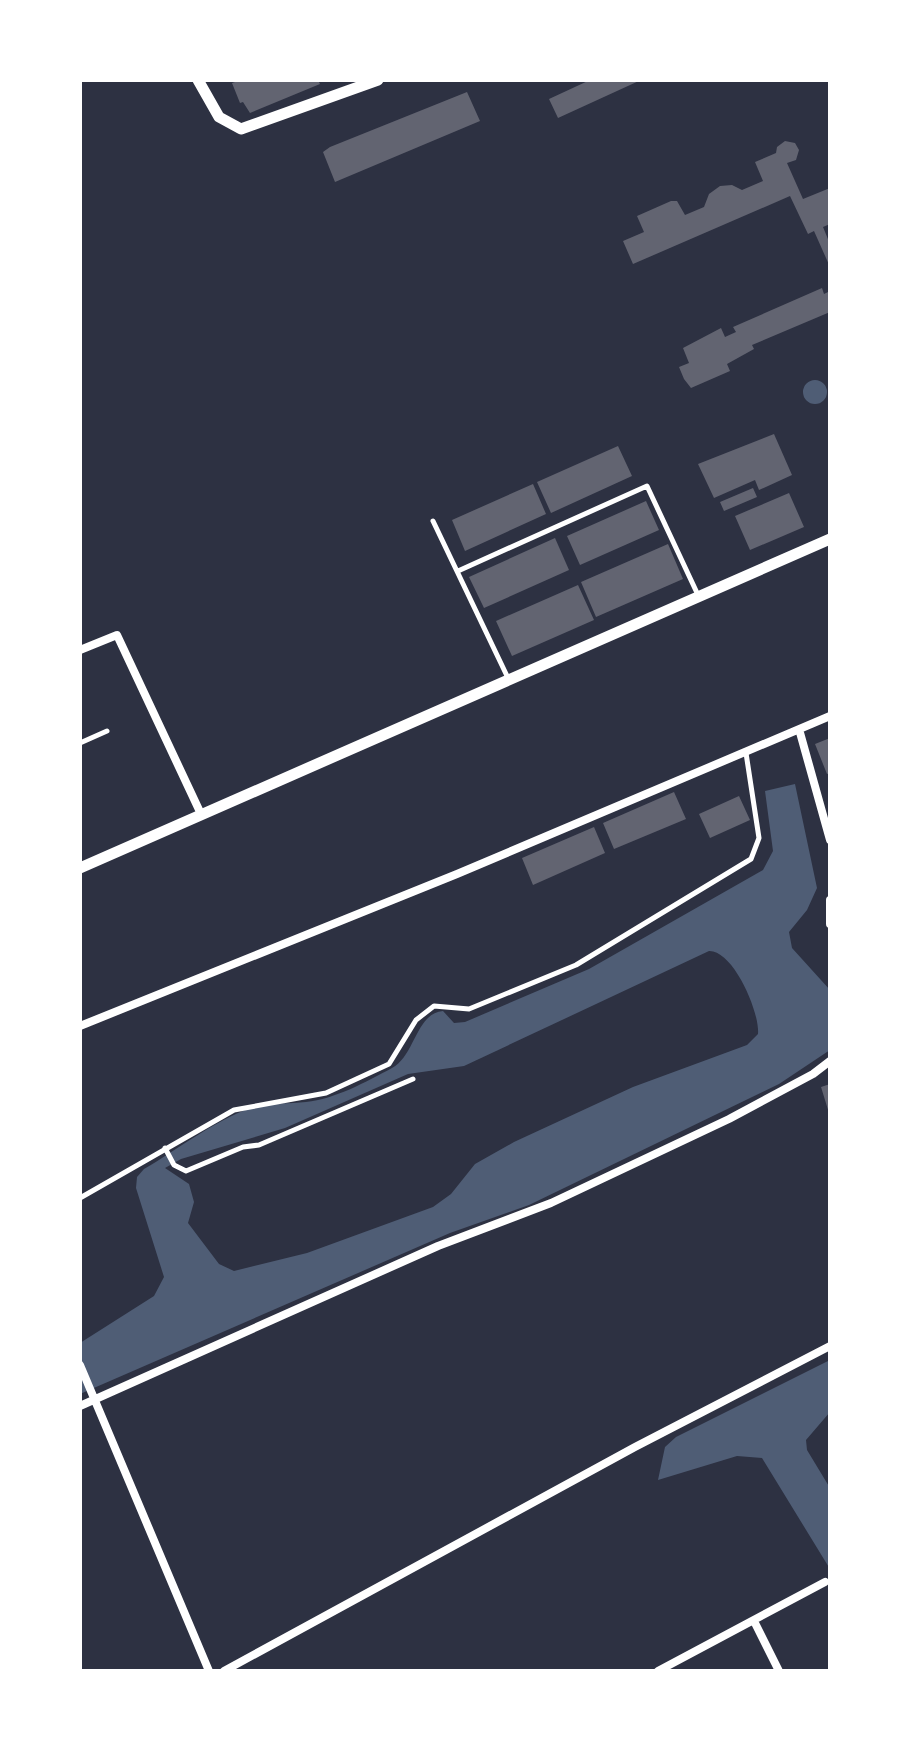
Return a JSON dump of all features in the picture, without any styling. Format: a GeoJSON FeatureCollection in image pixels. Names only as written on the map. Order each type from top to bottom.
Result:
{"type":"FeatureCollection","features":[{"type":"Feature","properties":{"kind":"street"},"geometry":{"type":"LineString","coordinates":[[198,80],[219,117],[241,129],[378,80]]}},
{"type":"Feature","properties":{"kind":"street"},"geometry":{"type":"LineString","coordinates":[[80,868],[830,539]]}},
{"type":"Feature","properties":{"kind":"street"},"geometry":{"type":"LineString","coordinates":[[80,650],[117,635],[201,814]]}},
{"type":"Feature","properties":{"kind":"street"},"geometry":{"type":"LineString","coordinates":[[80,1026],[457,874],[830,716]]}},
{"type":"Feature","properties":{"kind":"street"},"geometry":{"type":"LineString","coordinates":[[799,729],[830,840]]}},
{"type":"Feature","properties":{"kind":"street"},"geometry":{"type":"LineString","coordinates":[[830,900],[830,924]]}},
{"type":"Feature","properties":{"kind":"street"},"geometry":{"type":"LineString","coordinates":[[80,1406],[92,1396],[438,1246],[551,1203],[729,1119],[813,1074],[830,1061]]}},
{"type":"Feature","properties":{"kind":"street"},"geometry":{"type":"LineString","coordinates":[[224,1671],[635,1447],[830,1346]]}},
{"type":"Feature","properties":{"kind":"street"},"geometry":{"type":"LineString","coordinates":[[80,1365],[209,1671]]}},
{"type":"Feature","properties":{"kind":"street"},"geometry":{"type":"LineString","coordinates":[[658,1671],[825,1582]]}},
{"type":"Feature","properties":{"kind":"street"},"geometry":{"type":"LineString","coordinates":[[754,1621],[779,1671]]}},
{"type":"Feature","properties":{"kind":"lane"},"geometry":{"type":"LineString","coordinates":[[458,571],[647,486],[699,596]]}},
{"type":"Feature","properties":{"kind":"lane"},"geometry":{"type":"LineString","coordinates":[[433,521],[508,679]]}},
{"type":"Feature","properties":{"kind":"lane"},"geometry":{"type":"LineString","coordinates":[[80,743],[107,731]]}},
{"type":"Feature","properties":{"kind":"lane"},"geometry":{"type":"LineString","coordinates":[[80,1198],[234,1110],[326,1093],[389,1064],[416,1020],[434,1006],[469,1009],[576,965],[751,859],[757,851],[759,838],[746,752]]}},
{"type":"Feature","properties":{"kind":"lane"},"geometry":{"type":"LineString","coordinates":[[166,1151],[174,1165],[186,1171],[243,1147],[259,1145],[413,1079]]}},
{"type":"Feature","properties":{"kind":"water"},"geometry":{"type":"Polygon","coordinates":[[[810,380],[820,380],[827,387],[827,397],[820,404],[810,404],[803,397],[803,387],[810,380]]]}},
{"type":"Feature","properties":{"kind":"water"},"geometry":{"type":"Polygon","coordinates":[[[795,784],[817,888],[807,910],[789,932],[792,948],[830,990],[830,1050],[779,1084],[529,1205],[450,1233],[80,1394],[80,1343],[154,1296],[164,1277],[136,1188],[137,1177],[144,1169],[210,1128],[251,1108],[317,1100],[361,1084],[400,1062],[421,1027],[434,1014],[443,1011],[454,1023],[465,1022],[589,969],[763,870],[773,851],[765,791],[795,784]],[[709,951],[464,1066],[408,1074],[285,1128],[181,1159],[165,1168],[189,1184],[194,1202],[188,1223],[219,1264],[234,1271],[307,1253],[433,1207],[451,1194],[475,1164],[514,1142],[633,1087],[747,1045],[758,1034],[755,1012],[736,971],[718,953],[709,951]]]}},
{"type":"Feature","properties":{"kind":"water"},"geometry":{"type":"Polygon","coordinates":[[[830,1360],[830,1412],[806,1440],[807,1450],[830,1488],[830,1569],[762,1458],[737,1456],[658,1480],[665,1447],[676,1437],[830,1360]]]}},
{"type":"Feature","properties":{"kind":"building"},"geometry":{"type":"Polygon","coordinates":[[[241,80],[318,80],[320,84],[250,113],[243,102],[240,103],[232,83],[241,80]]]}},
{"type":"Feature","properties":{"kind":"building"},"geometry":{"type":"Polygon","coordinates":[[[590,80],[641,80],[558,118],[549,99],[590,80]]]}},
{"type":"Feature","properties":{"kind":"building"},"geometry":{"type":"Polygon","coordinates":[[[467,92],[480,121],[335,182],[323,152],[330,147],[467,92]]]}},
{"type":"Feature","properties":{"kind":"building"},"geometry":{"type":"Polygon","coordinates":[[[785,141],[795,143],[799,150],[796,160],[787,163],[803,199],[830,188],[830,224],[823,227],[830,244],[830,267],[814,231],[808,234],[790,196],[633,264],[623,241],[644,232],[637,216],[671,201],[677,201],[685,215],[704,207],[709,194],[720,186],[732,185],[742,190],[763,181],[755,162],[776,153],[777,147],[785,141]]]}},
{"type":"Feature","properties":{"kind":"building"},"geometry":{"type":"Polygon","coordinates":[[[822,288],[824,294],[830,291],[830,312],[752,345],[754,349],[727,364],[730,371],[691,388],[684,379],[679,367],[689,363],[683,348],[721,328],[725,337],[736,332],[733,327],[822,288]]]}},
{"type":"Feature","properties":{"kind":"building"},"geometry":{"type":"Polygon","coordinates":[[[774,434],[792,475],[759,490],[755,480],[714,498],[698,464],[774,434]]]}},
{"type":"Feature","properties":{"kind":"building"},"geometry":{"type":"Polygon","coordinates":[[[618,446],[632,476],[551,513],[537,482],[618,446]]]}},
{"type":"Feature","properties":{"kind":"building"},"geometry":{"type":"Polygon","coordinates":[[[533,484],[546,514],[465,551],[452,520],[533,484]]]}},
{"type":"Feature","properties":{"kind":"building"},"geometry":{"type":"Polygon","coordinates":[[[753,488],[757,497],[724,511],[720,502],[753,488]]]}},
{"type":"Feature","properties":{"kind":"building"},"geometry":{"type":"Polygon","coordinates":[[[789,493],[804,527],[750,550],[735,516],[789,493]]]}},
{"type":"Feature","properties":{"kind":"building"},"geometry":{"type":"Polygon","coordinates":[[[646,501],[659,530],[580,565],[567,536],[646,501]]]}},
{"type":"Feature","properties":{"kind":"building"},"geometry":{"type":"Polygon","coordinates":[[[555,538],[569,570],[484,608],[469,577],[555,538]]]}},
{"type":"Feature","properties":{"kind":"building"},"geometry":{"type":"Polygon","coordinates":[[[668,544],[683,579],[596,617],[581,582],[668,544]]]}},
{"type":"Feature","properties":{"kind":"building"},"geometry":{"type":"Polygon","coordinates":[[[578,585],[594,620],[512,656],[496,621],[578,585]]]}},
{"type":"Feature","properties":{"kind":"building"},"geometry":{"type":"Polygon","coordinates":[[[830,738],[830,773],[827,774],[815,744],[830,738]]]}},
{"type":"Feature","properties":{"kind":"building"},"geometry":{"type":"Polygon","coordinates":[[[674,792],[686,819],[614,849],[603,823],[674,792]]]}},
{"type":"Feature","properties":{"kind":"building"},"geometry":{"type":"Polygon","coordinates":[[[739,796],[750,820],[710,838],[699,814],[739,796]]]}},
{"type":"Feature","properties":{"kind":"building"},"geometry":{"type":"Polygon","coordinates":[[[594,827],[605,853],[533,885],[522,858],[594,827]]]}},
{"type":"Feature","properties":{"kind":"building"},"geometry":{"type":"Polygon","coordinates":[[[830,1084],[830,1113],[829,1113],[821,1087],[830,1084]]]}}]}
